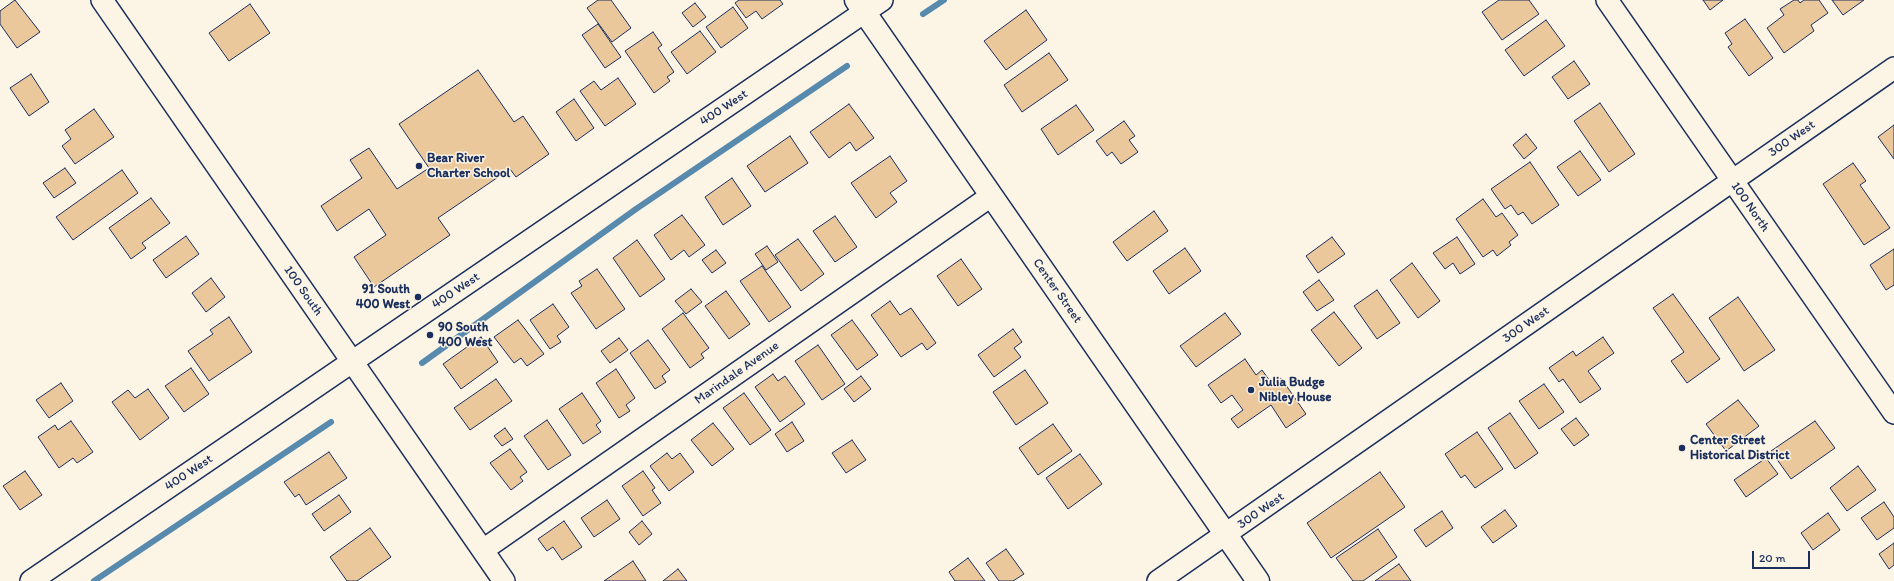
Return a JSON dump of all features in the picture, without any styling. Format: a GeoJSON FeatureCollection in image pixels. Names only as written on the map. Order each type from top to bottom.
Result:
{"type":"FeatureCollection","features":[{"type":"Feature","properties":{"kind":"street","name":"100 South"},"geometry":{"type":"LineString","coordinates":[[102,0],[504,581]]}},
{"type":"Feature","properties":{"kind":"street","name":"400 West"},"geometry":{"type":"LineString","coordinates":[[31,581],[352,362],[860,6],[882,0]]}},
{"type":"Feature","properties":{"kind":"street","name":"100 North"},"geometry":{"type":"LineString","coordinates":[[1607,0],[1894,413]]}},
{"type":"Feature","properties":{"kind":"street","name":"Center Street"},"geometry":{"type":"LineString","coordinates":[[860,6],[1258,581]]}},
{"type":"Feature","properties":{"kind":"street","name":"300 West"},"geometry":{"type":"LineString","coordinates":[[1158,581],[1894,68]]}},
{"type":"Feature","properties":{"kind":"street","name":"Marindale Avenue"},"geometry":{"type":"LineString","coordinates":[[483,550],[991,196]]}},
{"type":"Feature","properties":{"kind":"building"},"geometry":{"type":"Polygon","coordinates":[[[15,0],[40,32],[17,48],[0,24],[0,11],[15,0]]]}},
{"type":"Feature","properties":{"kind":"building"},"geometry":{"type":"Polygon","coordinates":[[[598,0],[611,0],[631,28],[612,42],[587,8],[598,0]]]}},
{"type":"Feature","properties":{"kind":"building"},"geometry":{"type":"Polygon","coordinates":[[[739,0],[780,0],[783,4],[762,19],[756,11],[746,18],[735,3],[739,0]]]}},
{"type":"Feature","properties":{"kind":"building"},"geometry":{"type":"Polygon","coordinates":[[[1499,0],[1529,0],[1539,14],[1502,40],[1482,12],[1499,0]]]}},
{"type":"Feature","properties":{"kind":"building"},"geometry":{"type":"Polygon","coordinates":[[[1703,0],[1723,0],[1710,10],[1703,0]]]}},
{"type":"Feature","properties":{"kind":"building"},"geometry":{"type":"Polygon","coordinates":[[[1794,0],[1798,0],[1800,3],[1804,0],[1819,0],[1828,13],[1811,25],[1814,31],[1784,53],[1767,28],[1784,15],[1780,9],[1794,0]]]}},
{"type":"Feature","properties":{"kind":"building"},"geometry":{"type":"Polygon","coordinates":[[[1832,0],[1864,0],[1843,15],[1832,0]]]}},
{"type":"Feature","properties":{"kind":"building"},"geometry":{"type":"Polygon","coordinates":[[[695,3],[706,17],[693,27],[682,13],[695,3]]]}},
{"type":"Feature","properties":{"kind":"building"},"geometry":{"type":"Polygon","coordinates":[[[250,4],[270,33],[229,61],[209,33],[250,4]]]}},
{"type":"Feature","properties":{"kind":"building"},"geometry":{"type":"Polygon","coordinates":[[[733,7],[748,28],[721,48],[706,27],[733,7]]]}},
{"type":"Feature","properties":{"kind":"building"},"geometry":{"type":"Polygon","coordinates":[[[1026,10],[1047,40],[1006,70],[984,41],[1026,10]]]}},
{"type":"Feature","properties":{"kind":"building"},"geometry":{"type":"Polygon","coordinates":[[[1745,19],[1773,58],[1749,76],[1728,47],[1732,44],[1725,33],[1745,19]]]}},
{"type":"Feature","properties":{"kind":"building"},"geometry":{"type":"Polygon","coordinates":[[[1546,20],[1565,46],[1524,76],[1505,50],[1546,20]]]}},
{"type":"Feature","properties":{"kind":"building"},"geometry":{"type":"Polygon","coordinates":[[[598,24],[621,57],[605,68],[582,35],[598,24]]]}},
{"type":"Feature","properties":{"kind":"building"},"geometry":{"type":"Polygon","coordinates":[[[700,31],[716,52],[687,74],[671,52],[700,31]]]}},
{"type":"Feature","properties":{"kind":"building"},"geometry":{"type":"Polygon","coordinates":[[[653,32],[662,45],[658,48],[674,72],[667,77],[670,81],[654,93],[625,51],[653,32]]]}},
{"type":"Feature","properties":{"kind":"building"},"geometry":{"type":"Polygon","coordinates":[[[1049,53],[1068,80],[1022,112],[1004,85],[1049,53]]]}},
{"type":"Feature","properties":{"kind":"building"},"geometry":{"type":"Polygon","coordinates":[[[1574,61],[1590,84],[1568,99],[1552,77],[1574,61]]]}},
{"type":"Feature","properties":{"kind":"building","name":"Bear River Charter School"},"geometry":{"type":"Polygon","coordinates":[[[478,70],[514,122],[523,116],[549,154],[516,177],[510,169],[438,218],[450,235],[374,287],[354,257],[386,235],[369,209],[337,231],[321,206],[362,178],[350,160],[369,148],[397,189],[429,168],[399,124],[478,70]]]}},
{"type":"Feature","properties":{"kind":"building"},"geometry":{"type":"Polygon","coordinates":[[[31,74],[49,102],[29,116],[10,88],[31,74]]]}},
{"type":"Feature","properties":{"kind":"building"},"geometry":{"type":"Polygon","coordinates":[[[618,78],[636,104],[605,126],[580,91],[594,81],[601,90],[618,78]]]}},
{"type":"Feature","properties":{"kind":"building"},"geometry":{"type":"Polygon","coordinates":[[[574,99],[594,128],[576,141],[556,112],[574,99]]]}},
{"type":"Feature","properties":{"kind":"building"},"geometry":{"type":"Polygon","coordinates":[[[1600,103],[1635,154],[1609,172],[1574,121],[1600,103]]]}},
{"type":"Feature","properties":{"kind":"building"},"geometry":{"type":"Polygon","coordinates":[[[849,104],[874,138],[856,151],[850,142],[829,158],[810,132],[849,104]]]}},
{"type":"Feature","properties":{"kind":"building"},"geometry":{"type":"Polygon","coordinates":[[[1076,105],[1094,130],[1058,155],[1041,129],[1076,105]]]}},
{"type":"Feature","properties":{"kind":"building"},"geometry":{"type":"Polygon","coordinates":[[[94,109],[114,137],[75,164],[62,146],[71,139],[65,130],[94,109]]]}},
{"type":"Feature","properties":{"kind":"building"},"geometry":{"type":"Polygon","coordinates":[[[1124,121],[1135,136],[1129,140],[1138,152],[1121,164],[1112,152],[1107,156],[1096,141],[1124,121]]]}},
{"type":"Feature","properties":{"kind":"building"},"geometry":{"type":"Polygon","coordinates":[[[1894,125],[1894,159],[1878,137],[1894,125]]]}},
{"type":"Feature","properties":{"kind":"building"},"geometry":{"type":"Polygon","coordinates":[[[1526,134],[1537,148],[1524,159],[1513,145],[1526,134]]]}},
{"type":"Feature","properties":{"kind":"building"},"geometry":{"type":"Polygon","coordinates":[[[790,136],[808,163],[765,192],[747,166],[790,136]]]}},
{"type":"Feature","properties":{"kind":"building"},"geometry":{"type":"Polygon","coordinates":[[[1580,151],[1601,180],[1578,196],[1557,167],[1580,151]]]}},
{"type":"Feature","properties":{"kind":"building"},"geometry":{"type":"Polygon","coordinates":[[[890,156],[907,181],[890,193],[897,202],[876,218],[851,183],[890,156]]]}},
{"type":"Feature","properties":{"kind":"building"},"geometry":{"type":"Polygon","coordinates":[[[1530,162],[1559,205],[1532,224],[1523,212],[1518,215],[1511,205],[1505,209],[1491,189],[1530,162]]]}},
{"type":"Feature","properties":{"kind":"building"},"geometry":{"type":"Polygon","coordinates":[[[1853,163],[1866,181],[1860,185],[1890,228],[1864,245],[1823,184],[1853,163]]]}},
{"type":"Feature","properties":{"kind":"building"},"geometry":{"type":"Polygon","coordinates":[[[65,168],[76,183],[54,198],[43,183],[65,168]]]}},
{"type":"Feature","properties":{"kind":"building"},"geometry":{"type":"Polygon","coordinates":[[[122,170],[138,193],[73,240],[56,217],[122,170]]]}},
{"type":"Feature","properties":{"kind":"building"},"geometry":{"type":"Polygon","coordinates":[[[732,178],[751,206],[723,225],[705,197],[732,178]]]}},
{"type":"Feature","properties":{"kind":"building"},"geometry":{"type":"Polygon","coordinates":[[[151,198],[170,223],[142,243],[146,248],[131,259],[109,228],[151,198]]]}},
{"type":"Feature","properties":{"kind":"building"},"geometry":{"type":"Polygon","coordinates":[[[1483,199],[1496,217],[1502,213],[1518,235],[1509,242],[1511,245],[1497,256],[1493,250],[1483,257],[1456,219],[1483,199]]]}},
{"type":"Feature","properties":{"kind":"building"},"geometry":{"type":"Polygon","coordinates":[[[1154,211],[1168,231],[1127,261],[1113,242],[1154,211]]]}},
{"type":"Feature","properties":{"kind":"building"},"geometry":{"type":"Polygon","coordinates":[[[682,215],[705,245],[689,257],[684,250],[671,260],[654,235],[682,215]]]}},
{"type":"Feature","properties":{"kind":"building"},"geometry":{"type":"Polygon","coordinates":[[[835,216],[857,247],[835,262],[813,231],[835,216]]]}},
{"type":"Feature","properties":{"kind":"building"},"geometry":{"type":"Polygon","coordinates":[[[186,236],[199,254],[166,278],[153,260],[186,236]]]}},
{"type":"Feature","properties":{"kind":"building"},"geometry":{"type":"Polygon","coordinates":[[[1332,237],[1345,254],[1318,273],[1306,256],[1332,237]]]}},
{"type":"Feature","properties":{"kind":"building"},"geometry":{"type":"Polygon","coordinates":[[[1457,237],[1475,264],[1460,274],[1453,263],[1445,269],[1433,253],[1457,237]]]}},
{"type":"Feature","properties":{"kind":"building"},"geometry":{"type":"Polygon","coordinates":[[[798,239],[824,274],[801,291],[775,255],[798,239]]]}},
{"type":"Feature","properties":{"kind":"building"},"geometry":{"type":"Polygon","coordinates":[[[637,240],[665,279],[640,297],[613,258],[637,240]]]}},
{"type":"Feature","properties":{"kind":"building"},"geometry":{"type":"Polygon","coordinates":[[[767,246],[778,262],[766,270],[755,254],[767,246]]]}},
{"type":"Feature","properties":{"kind":"building"},"geometry":{"type":"Polygon","coordinates":[[[1185,248],[1201,271],[1169,294],[1153,271],[1185,248]]]}},
{"type":"Feature","properties":{"kind":"building"},"geometry":{"type":"Polygon","coordinates":[[[1894,249],[1894,285],[1886,290],[1870,265],[1894,249]]]}},
{"type":"Feature","properties":{"kind":"building"},"geometry":{"type":"Polygon","coordinates":[[[716,250],[726,263],[712,273],[702,260],[716,250]]]}},
{"type":"Feature","properties":{"kind":"building"},"geometry":{"type":"Polygon","coordinates":[[[961,259],[982,289],[958,306],[937,276],[961,259]]]}},
{"type":"Feature","properties":{"kind":"building"},"geometry":{"type":"Polygon","coordinates":[[[1412,263],[1440,301],[1418,318],[1390,280],[1412,263]]]}},
{"type":"Feature","properties":{"kind":"building"},"geometry":{"type":"Polygon","coordinates":[[[762,266],[791,307],[769,322],[740,281],[762,266]]]}},
{"type":"Feature","properties":{"kind":"building"},"geometry":{"type":"Polygon","coordinates":[[[597,269],[625,309],[596,329],[571,293],[582,286],[579,281],[597,269]]]}},
{"type":"Feature","properties":{"kind":"building"},"geometry":{"type":"Polygon","coordinates":[[[211,278],[225,297],[206,312],[192,293],[211,278]]]}},
{"type":"Feature","properties":{"kind":"building"},"geometry":{"type":"Polygon","coordinates":[[[1319,280],[1334,300],[1317,311],[1303,292],[1319,280]]]}},
{"type":"Feature","properties":{"kind":"building"},"geometry":{"type":"Polygon","coordinates":[[[691,289],[702,302],[686,314],[675,301],[691,289]]]}},
{"type":"Feature","properties":{"kind":"building"},"geometry":{"type":"Polygon","coordinates":[[[1377,290],[1400,323],[1377,339],[1354,306],[1377,290]]]}},
{"type":"Feature","properties":{"kind":"building"},"geometry":{"type":"Polygon","coordinates":[[[726,291],[750,324],[729,339],[705,306],[726,291]]]}},
{"type":"Feature","properties":{"kind":"building"},"geometry":{"type":"Polygon","coordinates":[[[1673,294],[1720,359],[1687,383],[1671,361],[1684,352],[1653,308],[1673,294]]]}},
{"type":"Feature","properties":{"kind":"building"},"geometry":{"type":"Polygon","coordinates":[[[1738,297],[1775,350],[1744,371],[1709,318],[1738,297]]]}},
{"type":"Feature","properties":{"kind":"building"},"geometry":{"type":"Polygon","coordinates":[[[890,301],[900,315],[911,308],[936,343],[927,350],[922,343],[901,357],[871,315],[890,301]]]}},
{"type":"Feature","properties":{"kind":"building"},"geometry":{"type":"Polygon","coordinates":[[[553,304],[569,327],[557,336],[561,342],[550,349],[530,320],[553,304]]]}},
{"type":"Feature","properties":{"kind":"building"},"geometry":{"type":"Polygon","coordinates":[[[1334,312],[1362,348],[1339,366],[1311,330],[1334,312]]]}},
{"type":"Feature","properties":{"kind":"building"},"geometry":{"type":"Polygon","coordinates":[[[683,313],[709,348],[701,354],[704,358],[690,368],[662,329],[683,313]]]}},
{"type":"Feature","properties":{"kind":"building"},"geometry":{"type":"Polygon","coordinates":[[[1225,313],[1241,334],[1196,367],[1180,346],[1225,313]]]}},
{"type":"Feature","properties":{"kind":"building"},"geometry":{"type":"Polygon","coordinates":[[[229,317],[252,352],[209,381],[188,351],[213,334],[210,330],[229,317]]]}},
{"type":"Feature","properties":{"kind":"building"},"geometry":{"type":"Polygon","coordinates":[[[518,320],[544,354],[527,366],[521,358],[514,363],[494,337],[518,320]]]}},
{"type":"Feature","properties":{"kind":"building"},"geometry":{"type":"Polygon","coordinates":[[[852,320],[878,355],[857,370],[831,335],[852,320]]]}},
{"type":"Feature","properties":{"kind":"building"},"geometry":{"type":"Polygon","coordinates":[[[1013,329],[1022,342],[1014,348],[1021,357],[994,377],[978,355],[1013,329]]]}},
{"type":"Feature","properties":{"kind":"building"},"geometry":{"type":"Polygon","coordinates":[[[481,337],[498,362],[461,389],[443,364],[481,337]]]}},
{"type":"Feature","properties":{"kind":"building"},"geometry":{"type":"Polygon","coordinates":[[[1603,337],[1614,353],[1588,371],[1601,389],[1580,403],[1563,379],[1559,382],[1549,368],[1573,351],[1576,356],[1603,337]]]}},
{"type":"Feature","properties":{"kind":"building"},"geometry":{"type":"Polygon","coordinates":[[[619,338],[628,350],[610,363],[601,351],[619,338]]]}},
{"type":"Feature","properties":{"kind":"building"},"geometry":{"type":"Polygon","coordinates":[[[648,340],[670,370],[662,376],[666,382],[655,389],[630,353],[648,340]]]}},
{"type":"Feature","properties":{"kind":"building"},"geometry":{"type":"Polygon","coordinates":[[[818,345],[845,384],[822,400],[795,361],[818,345]]]}},
{"type":"Feature","properties":{"kind":"building","name":"Julia Budge Nibley House"},"geometry":{"type":"Polygon","coordinates":[[[1245,359],[1256,375],[1262,370],[1272,384],[1281,378],[1306,414],[1286,428],[1271,405],[1238,428],[1231,419],[1243,410],[1232,395],[1221,403],[1208,385],[1245,359]]]}},
{"type":"Feature","properties":{"kind":"building"},"geometry":{"type":"Polygon","coordinates":[[[191,368],[209,394],[184,412],[165,386],[191,368]]]}},
{"type":"Feature","properties":{"kind":"building"},"geometry":{"type":"Polygon","coordinates":[[[616,369],[635,398],[626,405],[630,411],[619,418],[596,383],[616,369]]]}},
{"type":"Feature","properties":{"kind":"building"},"geometry":{"type":"Polygon","coordinates":[[[1025,370],[1048,403],[1016,425],[993,392],[1025,370]]]}},
{"type":"Feature","properties":{"kind":"building"},"geometry":{"type":"Polygon","coordinates":[[[773,374],[778,381],[785,376],[805,404],[780,422],[755,387],[773,374]]]}},
{"type":"Feature","properties":{"kind":"building"},"geometry":{"type":"Polygon","coordinates":[[[861,376],[871,389],[854,402],[844,389],[861,376]]]}},
{"type":"Feature","properties":{"kind":"building"},"geometry":{"type":"Polygon","coordinates":[[[496,379],[512,401],[470,430],[454,408],[496,379]]]}},
{"type":"Feature","properties":{"kind":"building"},"geometry":{"type":"Polygon","coordinates":[[[61,383],[73,401],[49,418],[36,400],[61,383]]]}},
{"type":"Feature","properties":{"kind":"building"},"geometry":{"type":"Polygon","coordinates":[[[1544,384],[1564,412],[1539,429],[1519,401],[1544,384]]]}},
{"type":"Feature","properties":{"kind":"building"},"geometry":{"type":"Polygon","coordinates":[[[148,389],[169,418],[140,440],[112,402],[128,390],[135,398],[148,389]]]}},
{"type":"Feature","properties":{"kind":"building"},"geometry":{"type":"Polygon","coordinates":[[[582,393],[601,421],[596,425],[601,432],[583,444],[559,409],[582,393]]]}},
{"type":"Feature","properties":{"kind":"building"},"geometry":{"type":"Polygon","coordinates":[[[744,393],[771,430],[750,445],[723,408],[744,393]]]}},
{"type":"Feature","properties":{"kind":"building"},"geometry":{"type":"Polygon","coordinates":[[[1738,400],[1759,426],[1726,451],[1706,424],[1738,400]]]}},
{"type":"Feature","properties":{"kind":"building"},"geometry":{"type":"Polygon","coordinates":[[[1510,413],[1538,453],[1515,469],[1488,428],[1510,413]]]}},
{"type":"Feature","properties":{"kind":"building"},"geometry":{"type":"Polygon","coordinates":[[[1576,418],[1589,435],[1574,446],[1561,429],[1576,418]]]}},
{"type":"Feature","properties":{"kind":"building"},"geometry":{"type":"Polygon","coordinates":[[[547,420],[571,455],[548,470],[524,436],[547,420]]]}},
{"type":"Feature","properties":{"kind":"building"},"geometry":{"type":"Polygon","coordinates":[[[71,421],[93,452],[77,463],[73,458],[59,468],[38,437],[55,425],[58,430],[71,421]]]}},
{"type":"Feature","properties":{"kind":"building"},"geometry":{"type":"Polygon","coordinates":[[[1815,421],[1835,448],[1791,479],[1771,451],[1815,421]]]}},
{"type":"Feature","properties":{"kind":"building"},"geometry":{"type":"Polygon","coordinates":[[[792,422],[804,441],[787,452],[775,434],[792,422]]]}},
{"type":"Feature","properties":{"kind":"building"},"geometry":{"type":"Polygon","coordinates":[[[713,423],[734,449],[712,466],[691,440],[713,423]]]}},
{"type":"Feature","properties":{"kind":"building"},"geometry":{"type":"Polygon","coordinates":[[[1053,424],[1072,451],[1038,475],[1019,448],[1053,424]]]}},
{"type":"Feature","properties":{"kind":"building"},"geometry":{"type":"Polygon","coordinates":[[[505,428],[513,439],[502,446],[494,436],[505,428]]]}},
{"type":"Feature","properties":{"kind":"building"},"geometry":{"type":"Polygon","coordinates":[[[1477,432],[1503,469],[1475,488],[1465,475],[1461,478],[1445,454],[1477,432]]]}},
{"type":"Feature","properties":{"kind":"building"},"geometry":{"type":"Polygon","coordinates":[[[852,440],[866,460],[846,473],[832,453],[852,440]]]}},
{"type":"Feature","properties":{"kind":"building"},"geometry":{"type":"Polygon","coordinates":[[[510,449],[527,472],[520,477],[523,481],[511,490],[490,463],[510,449]]]}},
{"type":"Feature","properties":{"kind":"building"},"geometry":{"type":"Polygon","coordinates":[[[329,452],[347,478],[306,505],[299,494],[295,497],[284,482],[329,452]]]}},
{"type":"Feature","properties":{"kind":"building"},"geometry":{"type":"Polygon","coordinates":[[[667,453],[672,459],[680,453],[694,472],[669,491],[650,466],[667,453]]]}},
{"type":"Feature","properties":{"kind":"building"},"geometry":{"type":"Polygon","coordinates":[[[1080,454],[1102,484],[1068,509],[1046,478],[1080,454]]]}},
{"type":"Feature","properties":{"kind":"building"},"geometry":{"type":"Polygon","coordinates":[[[1766,458],[1778,474],[1746,497],[1734,480],[1766,458]]]}},
{"type":"Feature","properties":{"kind":"building"},"geometry":{"type":"Polygon","coordinates":[[[1858,466],[1876,490],[1847,511],[1830,488],[1858,466]]]}},
{"type":"Feature","properties":{"kind":"building"},"geometry":{"type":"Polygon","coordinates":[[[25,471],[42,495],[20,510],[3,486],[25,471]]]}},
{"type":"Feature","properties":{"kind":"building"},"geometry":{"type":"Polygon","coordinates":[[[643,471],[655,488],[652,490],[661,503],[643,516],[622,486],[643,471]]]}},
{"type":"Feature","properties":{"kind":"building"},"geometry":{"type":"Polygon","coordinates":[[[1380,472],[1405,507],[1331,558],[1307,523],[1380,472]]]}},
{"type":"Feature","properties":{"kind":"building"},"geometry":{"type":"Polygon","coordinates":[[[339,495],[351,512],[324,531],[312,514],[339,495]]]}},
{"type":"Feature","properties":{"kind":"building"},"geometry":{"type":"Polygon","coordinates":[[[607,500],[620,519],[594,537],[581,518],[607,500]]]}},
{"type":"Feature","properties":{"kind":"building"},"geometry":{"type":"Polygon","coordinates":[[[1884,502],[1894,517],[1894,528],[1877,540],[1861,518],[1884,502]]]}},
{"type":"Feature","properties":{"kind":"building"},"geometry":{"type":"Polygon","coordinates":[[[1505,510],[1517,526],[1493,543],[1481,527],[1505,510]]]}},
{"type":"Feature","properties":{"kind":"building"},"geometry":{"type":"Polygon","coordinates":[[[1442,511],[1453,528],[1426,547],[1414,530],[1442,511]]]}},
{"type":"Feature","properties":{"kind":"building"},"geometry":{"type":"Polygon","coordinates":[[[1828,513],[1840,530],[1813,550],[1801,533],[1828,513]]]}},
{"type":"Feature","properties":{"kind":"building"},"geometry":{"type":"Polygon","coordinates":[[[564,521],[582,547],[562,560],[553,547],[547,551],[538,539],[564,521]]]}},
{"type":"Feature","properties":{"kind":"building"},"geometry":{"type":"Polygon","coordinates":[[[642,521],[652,534],[639,545],[629,532],[642,521]]]}},
{"type":"Feature","properties":{"kind":"building"},"geometry":{"type":"Polygon","coordinates":[[[370,528],[391,557],[357,581],[347,581],[330,557],[370,528]]]}},
{"type":"Feature","properties":{"kind":"building"},"geometry":{"type":"Polygon","coordinates":[[[1378,529],[1397,557],[1363,581],[1353,581],[1336,558],[1378,529]]]}},
{"type":"Feature","properties":{"kind":"building"},"geometry":{"type":"Polygon","coordinates":[[[1894,543],[1894,565],[1889,569],[1879,554],[1894,543]]]}},
{"type":"Feature","properties":{"kind":"building"},"geometry":{"type":"Polygon","coordinates":[[[1006,549],[1024,574],[1013,581],[999,581],[986,563],[1006,549]]]}},
{"type":"Feature","properties":{"kind":"building"},"geometry":{"type":"Polygon","coordinates":[[[968,558],[985,581],[955,581],[949,572],[968,558]]]}},
{"type":"Feature","properties":{"kind":"building"},"geometry":{"type":"Polygon","coordinates":[[[633,561],[646,581],[604,581],[633,561]]]}},
{"type":"Feature","properties":{"kind":"building"},"geometry":{"type":"Polygon","coordinates":[[[1399,564],[1411,581],[1375,581],[1399,564]]]}},
{"type":"Feature","properties":{"kind":"building"},"geometry":{"type":"Polygon","coordinates":[[[678,569],[687,581],[663,581],[678,569]]]}},
{"type":"Feature","properties":{"kind":"waterway"},"geometry":{"type":"LineString","coordinates":[[923,14],[944,0]]}},
{"type":"Feature","properties":{"kind":"waterway"},"geometry":{"type":"LineString","coordinates":[[422,363],[636,209],[847,66]]}},
{"type":"Feature","properties":{"kind":"waterway"},"geometry":{"type":"LineString","coordinates":[[94,581],[331,422]]}},
{"type":"Feature","properties":{"kind":"place","name":"Bear River Charter School"},"geometry":{"type":"Point","coordinates":[419,166]}},
{"type":"Feature","properties":{"kind":"place","name":"91 South 400 West"},"geometry":{"type":"Point","coordinates":[418,297]}},
{"type":"Feature","properties":{"kind":"place","name":"90 South 400 West"},"geometry":{"type":"Point","coordinates":[430,335]}},
{"type":"Feature","properties":{"kind":"place","name":"Julia Budge Nibley House"},"geometry":{"type":"Point","coordinates":[1251,390]}},
{"type":"Feature","properties":{"kind":"place","name":"Center Street Historical District"},"geometry":{"type":"Point","coordinates":[1682,448]}}]}
